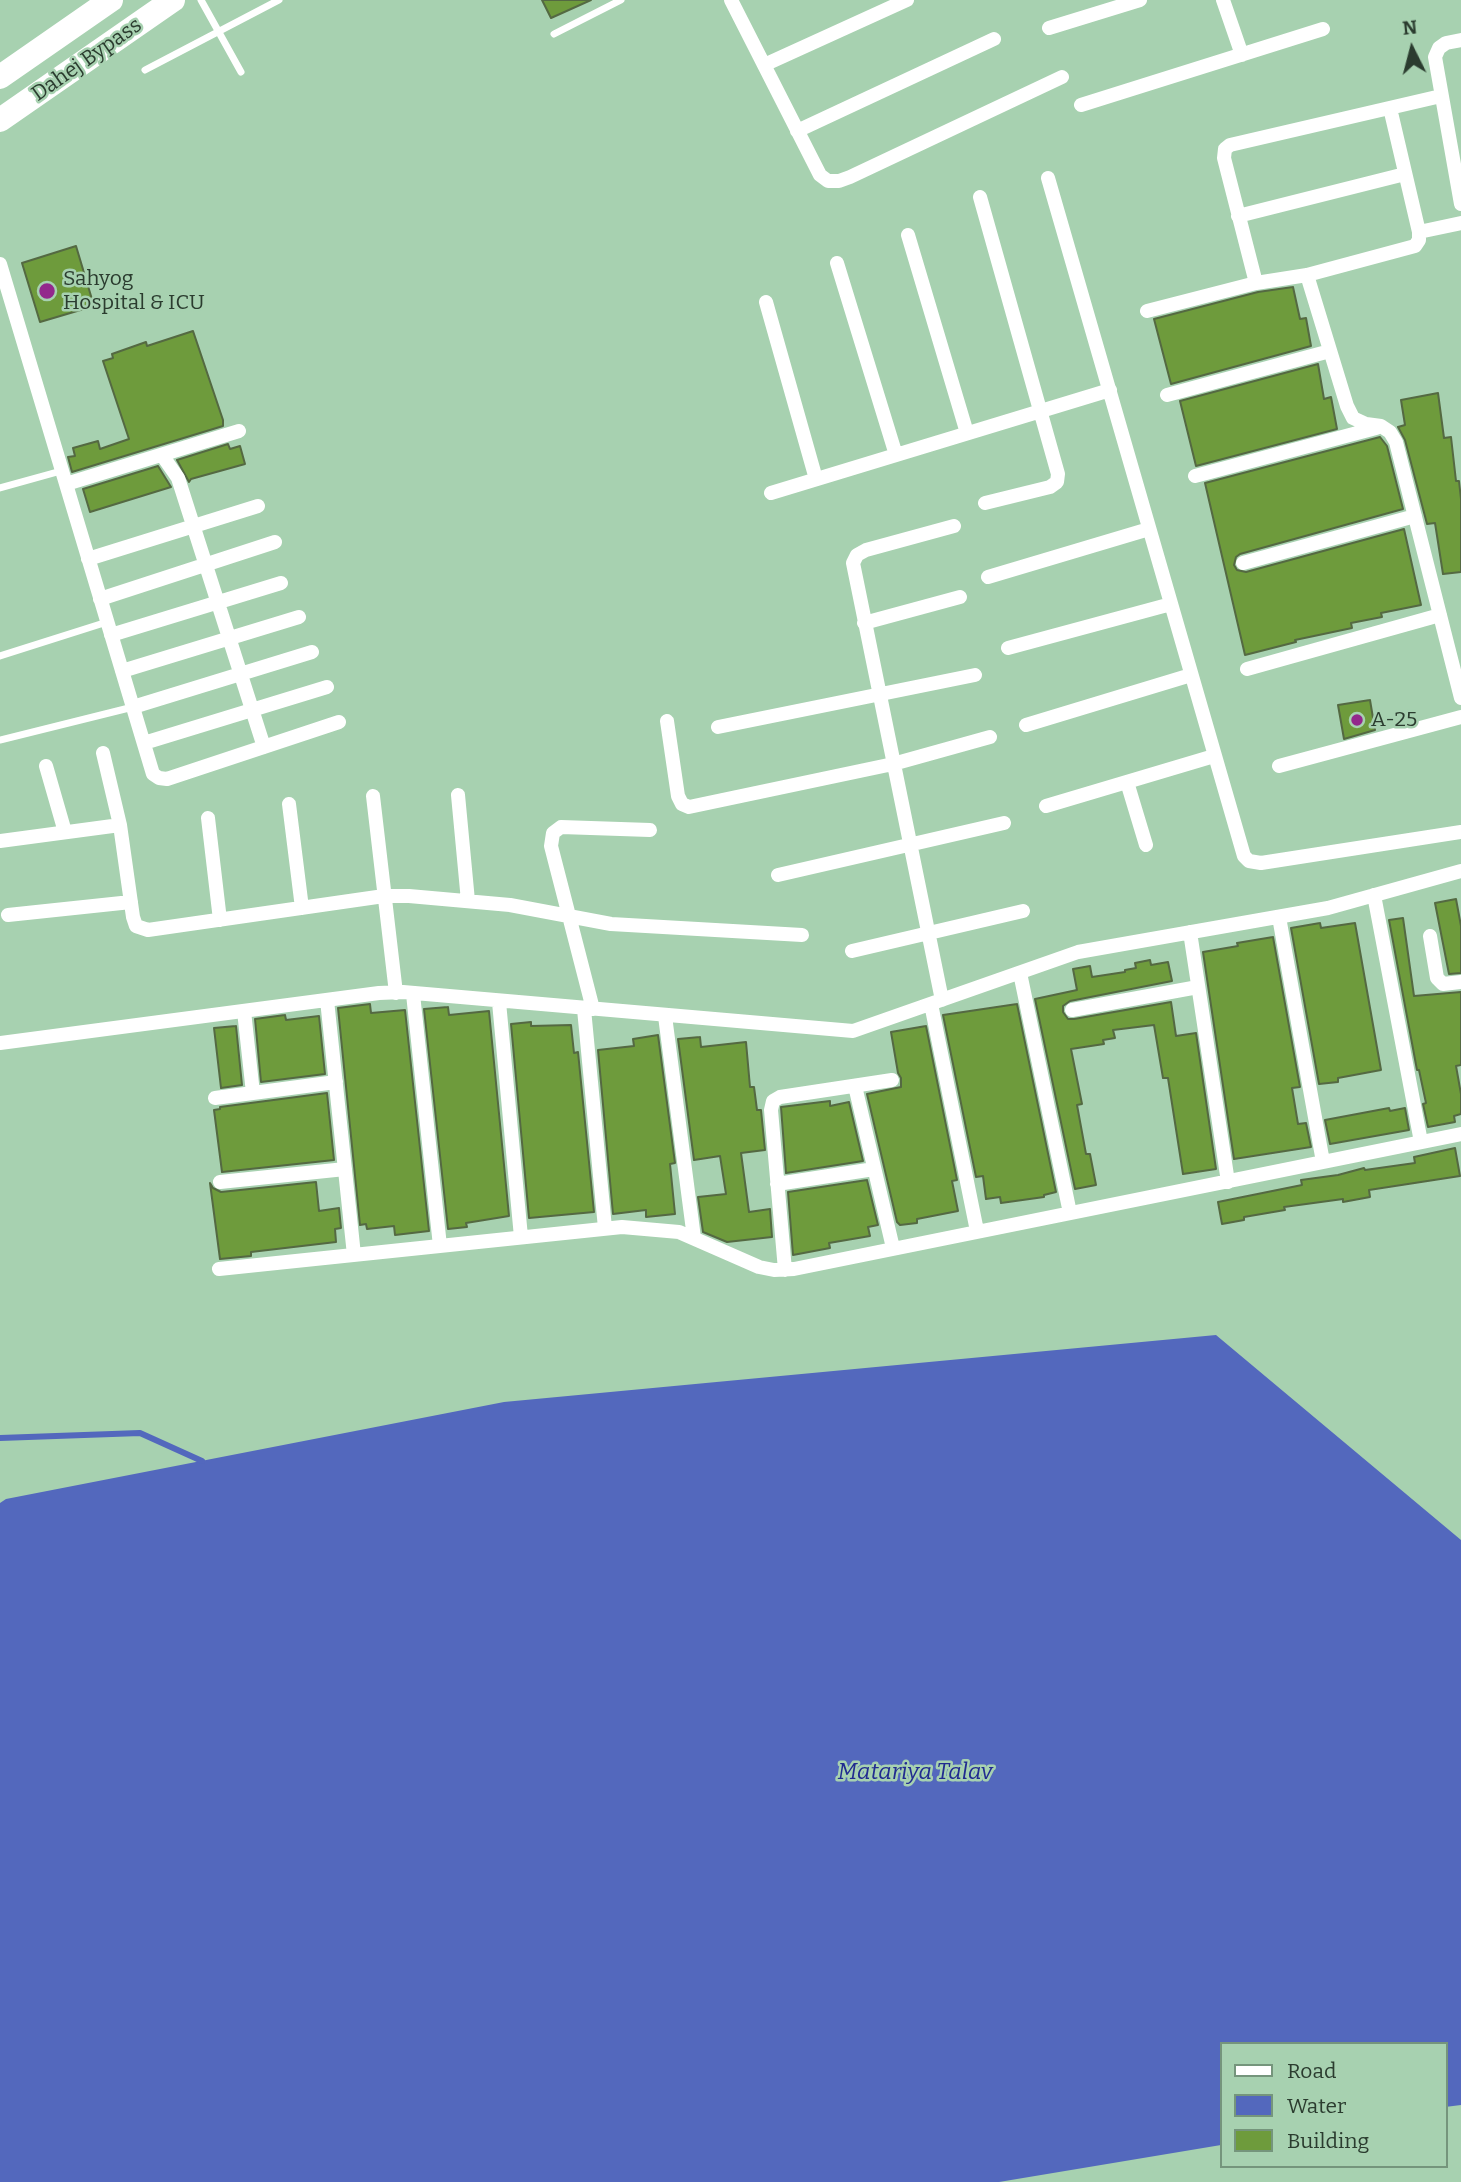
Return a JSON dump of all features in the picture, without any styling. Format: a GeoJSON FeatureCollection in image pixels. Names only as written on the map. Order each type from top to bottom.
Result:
{"type":"FeatureCollection","features":[{"type":"Feature","properties":{"kind":"highway","name":"Dahej Bypass"},"geometry":{"type":"LineString","coordinates":[[0,76],[111,0]]}},
{"type":"Feature","properties":{"kind":"highway","name":"Dahej Bypass"},"geometry":{"type":"LineString","coordinates":[[0,120],[173,0]]}},
{"type":"Feature","properties":{"kind":"street"},"geometry":{"type":"LineString","coordinates":[[731,0],[820,175],[828,181],[839,181],[1062,77]]}},
{"type":"Feature","properties":{"kind":"street"},"geometry":{"type":"LineString","coordinates":[[764,65],[906,0]]}},
{"type":"Feature","properties":{"kind":"street"},"geometry":{"type":"LineString","coordinates":[[1049,28],[1140,0]]}},
{"type":"Feature","properties":{"kind":"street"},"geometry":{"type":"LineString","coordinates":[[1223,0],[1242,55]]}},
{"type":"Feature","properties":{"kind":"street"},"geometry":{"type":"LineString","coordinates":[[1081,105],[1323,29]]}},
{"type":"Feature","properties":{"kind":"street"},"geometry":{"type":"LineString","coordinates":[[797,131],[994,39]]}},
{"type":"Feature","properties":{"kind":"street"},"geometry":{"type":"LineString","coordinates":[[1461,40],[1438,48],[1435,57],[1441,96],[1458,164],[1461,204]]}},
{"type":"Feature","properties":{"kind":"street"},"geometry":{"type":"LineString","coordinates":[[1256,283],[1224,158],[1225,149],[1230,145],[1441,96]]}},
{"type":"Feature","properties":{"kind":"street"},"geometry":{"type":"LineString","coordinates":[[1147,311],[1256,283],[1307,275],[1411,249],[1417,244],[1419,232],[1390,108]]}},
{"type":"Feature","properties":{"kind":"street"},"geometry":{"type":"LineString","coordinates":[[1238,216],[1405,174]]}},
{"type":"Feature","properties":{"kind":"street"},"geometry":{"type":"LineString","coordinates":[[1048,178],[1244,856],[1249,861],[1261,863],[1461,832]]}},
{"type":"Feature","properties":{"kind":"street"},"geometry":{"type":"LineString","coordinates":[[980,197],[1039,412],[1056,464],[1057,482],[1050,487],[985,503]]}},
{"type":"Feature","properties":{"kind":"street"},"geometry":{"type":"LineString","coordinates":[[1419,232],[1461,223]]}},
{"type":"Feature","properties":{"kind":"street"},"geometry":{"type":"LineString","coordinates":[[908,235],[967,433]]}},
{"type":"Feature","properties":{"kind":"street"},"geometry":{"type":"LineString","coordinates":[[837,263],[897,455]]}},
{"type":"Feature","properties":{"kind":"street"},"geometry":{"type":"LineString","coordinates":[[0,264],[153,774],[167,779],[339,722]]}},
{"type":"Feature","properties":{"kind":"street"},"geometry":{"type":"LineString","coordinates":[[1307,275],[1353,418],[1366,424],[1381,426],[1390,432],[1396,442],[1461,698]]}},
{"type":"Feature","properties":{"kind":"street"},"geometry":{"type":"LineString","coordinates":[[765,302],[816,479]]}},
{"type":"Feature","properties":{"kind":"street"},"geometry":{"type":"LineString","coordinates":[[1167,395],[1330,351]]}},
{"type":"Feature","properties":{"kind":"street"},"geometry":{"type":"LineString","coordinates":[[771,493],[1110,390]]}},
{"type":"Feature","properties":{"kind":"street"},"geometry":{"type":"LineString","coordinates":[[1195,477],[1381,426]]}},
{"type":"Feature","properties":{"kind":"street"},"geometry":{"type":"LineString","coordinates":[[64,477],[162,455],[239,431]]}},
{"type":"Feature","properties":{"kind":"street"},"geometry":{"type":"LineString","coordinates":[[162,455],[178,478],[264,747]]}},
{"type":"Feature","properties":{"kind":"street"},"geometry":{"type":"LineString","coordinates":[[88,559],[258,506]]}},
{"type":"Feature","properties":{"kind":"street"},"geometry":{"type":"LineString","coordinates":[[1243,563],[1415,516]]}},
{"type":"Feature","properties":{"kind":"street"},"geometry":{"type":"LineString","coordinates":[[954,526],[866,550],[857,555],[853,563],[928,933],[937,1002],[977,1231]]}},
{"type":"Feature","properties":{"kind":"street"},"geometry":{"type":"LineString","coordinates":[[988,577],[1149,529]]}},
{"type":"Feature","properties":{"kind":"street"},"geometry":{"type":"LineString","coordinates":[[100,599],[275,542]]}},
{"type":"Feature","properties":{"kind":"street"},"geometry":{"type":"LineString","coordinates":[[109,628],[216,603],[281,583]]}},
{"type":"Feature","properties":{"kind":"street"},"geometry":{"type":"LineString","coordinates":[[864,623],[960,597]]}},
{"type":"Feature","properties":{"kind":"street"},"geometry":{"type":"LineString","coordinates":[[1009,648],[1171,604]]}},
{"type":"Feature","properties":{"kind":"street"},"geometry":{"type":"LineString","coordinates":[[1247,669],[1440,615]]}},
{"type":"Feature","properties":{"kind":"street"},"geometry":{"type":"LineString","coordinates":[[122,671],[299,617]]}},
{"type":"Feature","properties":{"kind":"street"},"geometry":{"type":"LineString","coordinates":[[133,708],[312,652]]}},
{"type":"Feature","properties":{"kind":"street"},"geometry":{"type":"LineString","coordinates":[[718,727],[975,675]]}},
{"type":"Feature","properties":{"kind":"street"},"geometry":{"type":"LineString","coordinates":[[1026,725],[1191,676]]}},
{"type":"Feature","properties":{"kind":"street"},"geometry":{"type":"LineString","coordinates":[[144,743],[327,687]]}},
{"type":"Feature","properties":{"kind":"street"},"geometry":{"type":"LineString","coordinates":[[1279,766],[1461,717]]}},
{"type":"Feature","properties":{"kind":"street"},"geometry":{"type":"LineString","coordinates":[[667,721],[678,796],[682,804],[689,807],[894,764],[990,737]]}},
{"type":"Feature","properties":{"kind":"street"},"geometry":{"type":"LineString","coordinates":[[103,753],[120,825],[136,926],[148,930],[384,896],[510,905],[646,927],[802,935]]}},
{"type":"Feature","properties":{"kind":"street"},"geometry":{"type":"LineString","coordinates":[[1046,806],[1214,756]]}},
{"type":"Feature","properties":{"kind":"street"},"geometry":{"type":"LineString","coordinates":[[46,766],[65,832]]}},
{"type":"Feature","properties":{"kind":"street"},"geometry":{"type":"LineString","coordinates":[[1127,782],[1146,845]]}},
{"type":"Feature","properties":{"kind":"street"},"geometry":{"type":"LineString","coordinates":[[458,795],[468,901]]}},
{"type":"Feature","properties":{"kind":"street"},"geometry":{"type":"LineString","coordinates":[[373,796],[396,993]]}},
{"type":"Feature","properties":{"kind":"street"},"geometry":{"type":"LineString","coordinates":[[289,804],[302,908]]}},
{"type":"Feature","properties":{"kind":"street"},"geometry":{"type":"LineString","coordinates":[[208,818],[220,920]]}},
{"type":"Feature","properties":{"kind":"street"},"geometry":{"type":"LineString","coordinates":[[778,874],[1004,823]]}},
{"type":"Feature","properties":{"kind":"street"},"geometry":{"type":"LineString","coordinates":[[0,841],[120,825]]}},
{"type":"Feature","properties":{"kind":"street"},"geometry":{"type":"LineString","coordinates":[[605,1228],[589,1009],[551,846],[553,833],[561,827],[650,830]]}},
{"type":"Feature","properties":{"kind":"street"},"geometry":{"type":"LineString","coordinates":[[0,1043],[396,993],[853,1031],[1078,952],[1328,908],[1461,871]]}},
{"type":"Feature","properties":{"kind":"street"},"geometry":{"type":"LineString","coordinates":[[1374,895],[1422,1142]]}},
{"type":"Feature","properties":{"kind":"street"},"geometry":{"type":"LineString","coordinates":[[8,915],[131,902]]}},
{"type":"Feature","properties":{"kind":"street"},"geometry":{"type":"LineString","coordinates":[[852,951],[1023,911]]}},
{"type":"Feature","properties":{"kind":"street"},"geometry":{"type":"LineString","coordinates":[[1279,917],[1323,1162]]}},
{"type":"Feature","properties":{"kind":"street"},"geometry":{"type":"LineString","coordinates":[[1190,932],[1228,1182]]}},
{"type":"Feature","properties":{"kind":"street"},"geometry":{"type":"LineString","coordinates":[[1430,936],[1437,978],[1443,984],[1461,982]]}},
{"type":"Feature","properties":{"kind":"street"},"geometry":{"type":"LineString","coordinates":[[1020,973],[1070,1213]]}},
{"type":"Feature","properties":{"kind":"street"},"geometry":{"type":"LineString","coordinates":[[1072,1010],[1198,987]]}},
{"type":"Feature","properties":{"kind":"street"},"geometry":{"type":"LineString","coordinates":[[413,994],[440,1246]]}},
{"type":"Feature","properties":{"kind":"street"},"geometry":{"type":"LineString","coordinates":[[327,1000],[354,1255]]}},
{"type":"Feature","properties":{"kind":"street"},"geometry":{"type":"LineString","coordinates":[[499,1002],[521,1237]]}},
{"type":"Feature","properties":{"kind":"street"},"geometry":{"type":"LineString","coordinates":[[244,1011],[253,1093]]}},
{"type":"Feature","properties":{"kind":"street"},"geometry":{"type":"LineString","coordinates":[[665,1016],[694,1238]]}},
{"type":"Feature","properties":{"kind":"street"},"geometry":{"type":"LineString","coordinates":[[785,1270],[771,1110],[773,1101],[780,1097],[892,1080]]}},
{"type":"Feature","properties":{"kind":"street"},"geometry":{"type":"LineString","coordinates":[[215,1098],[335,1082]]}},
{"type":"Feature","properties":{"kind":"street"},"geometry":{"type":"LineString","coordinates":[[855,1086],[893,1248]]}},
{"type":"Feature","properties":{"kind":"street"},"geometry":{"type":"LineString","coordinates":[[219,1269],[605,1228],[636,1227],[679,1232],[759,1267],[785,1270],[1461,1134]]}},
{"type":"Feature","properties":{"kind":"street"},"geometry":{"type":"LineString","coordinates":[[220,1182],[345,1169]]}},
{"type":"Feature","properties":{"kind":"street"},"geometry":{"type":"LineString","coordinates":[[777,1184],[874,1169]]}},
{"type":"Feature","properties":{"kind":"lane"},"geometry":{"type":"LineString","coordinates":[[201,0],[241,72]]}},
{"type":"Feature","properties":{"kind":"lane"},"geometry":{"type":"LineString","coordinates":[[145,70],[279,0]]}},
{"type":"Feature","properties":{"kind":"lane"},"geometry":{"type":"LineString","coordinates":[[554,34],[621,0]]}},
{"type":"Feature","properties":{"kind":"lane"},"geometry":{"type":"LineString","coordinates":[[0,488],[64,477]]}},
{"type":"Feature","properties":{"kind":"lane"},"geometry":{"type":"LineString","coordinates":[[0,656],[109,628]]}},
{"type":"Feature","properties":{"kind":"lane"},"geometry":{"type":"LineString","coordinates":[[0,740],[133,708]]}},
{"type":"Feature","properties":{"kind":"water","name":"Matariya Talav"},"geometry":{"type":"Polygon","coordinates":[[[1216,1335],[1461,1540],[1461,2105],[1447,2107],[1447,2042],[1220,2042],[1220,2145],[999,2182],[0,2182],[0,1503],[6,1499],[504,1402],[1216,1335]]]}},
{"type":"Feature","properties":{"kind":"building"},"geometry":{"type":"Polygon","coordinates":[[[542,0],[591,0],[551,18],[542,0]]]}},
{"type":"Feature","properties":{"kind":"building"},"geometry":{"type":"Polygon","coordinates":[[[76,246],[94,306],[40,322],[22,263],[76,246]]]}},
{"type":"Feature","properties":{"kind":"building"},"geometry":{"type":"Polygon","coordinates":[[[1293,287],[1300,319],[1306,318],[1311,346],[1171,384],[1154,319],[1258,292],[1293,287]]]}},
{"type":"Feature","properties":{"kind":"building"},"geometry":{"type":"Polygon","coordinates":[[[193,331],[223,426],[72,472],[68,457],[75,456],[73,448],[98,441],[100,449],[129,439],[103,361],[113,358],[112,354],[146,342],[147,346],[193,331]]]}},
{"type":"Feature","properties":{"kind":"building"},"geometry":{"type":"Polygon","coordinates":[[[1318,364],[1324,399],[1331,397],[1337,429],[1196,466],[1180,401],[1318,364]]]}},
{"type":"Feature","properties":{"kind":"building"},"geometry":{"type":"Polygon","coordinates":[[[1438,393],[1444,438],[1451,437],[1461,499],[1461,572],[1443,574],[1435,523],[1427,524],[1405,440],[1398,427],[1405,425],[1401,400],[1438,393]]]}},
{"type":"Feature","properties":{"kind":"building"},"geometry":{"type":"Polygon","coordinates":[[[1380,437],[1387,446],[1403,509],[1240,554],[1234,565],[1237,570],[1246,572],[1404,529],[1421,605],[1381,613],[1382,617],[1351,623],[1352,628],[1295,640],[1296,642],[1245,655],[1205,483],[1380,437]]]}},
{"type":"Feature","properties":{"kind":"building"},"geometry":{"type":"Polygon","coordinates":[[[228,444],[230,449],[240,446],[245,464],[191,479],[189,482],[177,460],[228,444]]]}},
{"type":"Feature","properties":{"kind":"building"},"geometry":{"type":"Polygon","coordinates":[[[158,466],[171,487],[90,512],[83,489],[158,466]]]}},
{"type":"Feature","properties":{"kind":"building","name":"A-25"},"geometry":{"type":"Polygon","coordinates":[[[1370,700],[1375,730],[1344,739],[1338,705],[1370,700]]]}},
{"type":"Feature","properties":{"kind":"building"},"geometry":{"type":"Polygon","coordinates":[[[1456,899],[1461,926],[1461,973],[1449,974],[1435,903],[1456,899]]]}},
{"type":"Feature","properties":{"kind":"building"},"geometry":{"type":"Polygon","coordinates":[[[1403,918],[1414,996],[1461,992],[1461,1065],[1456,1066],[1461,1114],[1454,1116],[1455,1122],[1428,1127],[1423,1104],[1426,1103],[1417,1070],[1389,920],[1403,918]]]}},
{"type":"Feature","properties":{"kind":"building"},"geometry":{"type":"Polygon","coordinates":[[[1320,923],[1321,928],[1355,923],[1381,1070],[1338,1078],[1338,1082],[1319,1084],[1291,928],[1320,923]]]}},
{"type":"Feature","properties":{"kind":"building"},"geometry":{"type":"Polygon","coordinates":[[[1273,937],[1300,1087],[1292,1088],[1298,1124],[1306,1123],[1311,1147],[1234,1159],[1203,952],[1273,937]]]}},
{"type":"Feature","properties":{"kind":"building"},"geometry":{"type":"Polygon","coordinates":[[[1150,960],[1151,965],[1168,962],[1172,981],[1070,1001],[1063,1006],[1063,1012],[1068,1019],[1074,1019],[1171,1002],[1176,1036],[1196,1033],[1216,1169],[1183,1174],[1168,1078],[1163,1078],[1154,1025],[1113,1030],[1115,1038],[1103,1040],[1104,1044],[1071,1049],[1082,1104],[1077,1105],[1086,1154],[1090,1154],[1096,1185],[1075,1189],[1035,999],[1077,990],[1073,969],[1090,966],[1092,977],[1125,972],[1136,968],[1135,963],[1150,960]]]}},
{"type":"Feature","properties":{"kind":"building"},"geometry":{"type":"Polygon","coordinates":[[[370,1004],[371,1013],[405,1010],[429,1231],[395,1235],[394,1226],[367,1229],[366,1224],[360,1225],[338,1008],[370,1004]]]}},
{"type":"Feature","properties":{"kind":"building"},"geometry":{"type":"Polygon","coordinates":[[[1017,1004],[1056,1192],[1044,1197],[1001,1203],[1000,1197],[986,1199],[983,1176],[976,1177],[943,1015],[1017,1004]]]}},
{"type":"Feature","properties":{"kind":"building"},"geometry":{"type":"Polygon","coordinates":[[[448,1007],[449,1015],[489,1011],[509,1216],[466,1223],[467,1227],[448,1229],[424,1009],[448,1007]]]}},
{"type":"Feature","properties":{"kind":"building"},"geometry":{"type":"Polygon","coordinates":[[[285,1015],[286,1020],[319,1016],[325,1074],[261,1082],[255,1019],[285,1015]]]}},
{"type":"Feature","properties":{"kind":"building"},"geometry":{"type":"Polygon","coordinates":[[[531,1022],[531,1026],[571,1025],[574,1053],[578,1052],[594,1212],[529,1218],[511,1024],[531,1022]]]}},
{"type":"Feature","properties":{"kind":"building"},"geometry":{"type":"Polygon","coordinates":[[[236,1026],[242,1085],[221,1088],[214,1028],[236,1026]]]}},
{"type":"Feature","properties":{"kind":"building"},"geometry":{"type":"Polygon","coordinates":[[[926,1026],[957,1180],[952,1181],[958,1211],[900,1225],[897,1222],[867,1094],[901,1087],[891,1032],[926,1026]]]}},
{"type":"Feature","properties":{"kind":"building"},"geometry":{"type":"Polygon","coordinates":[[[658,1035],[675,1163],[670,1164],[675,1214],[646,1217],[646,1210],[613,1214],[598,1050],[634,1046],[633,1039],[658,1035]]]}},
{"type":"Feature","properties":{"kind":"building"},"geometry":{"type":"Polygon","coordinates":[[[700,1037],[701,1047],[746,1042],[750,1087],[754,1087],[757,1110],[761,1110],[765,1150],[741,1153],[749,1212],[770,1209],[772,1237],[727,1242],[703,1232],[698,1197],[726,1194],[720,1156],[694,1160],[678,1039],[700,1037]]]}},
{"type":"Feature","properties":{"kind":"building"},"geometry":{"type":"Polygon","coordinates":[[[327,1093],[334,1160],[222,1172],[214,1110],[327,1093]]]}},
{"type":"Feature","properties":{"kind":"building"},"geometry":{"type":"Polygon","coordinates":[[[830,1101],[830,1106],[849,1102],[863,1161],[786,1173],[781,1107],[830,1101]]]}},
{"type":"Feature","properties":{"kind":"building"},"geometry":{"type":"Polygon","coordinates":[[[1389,1108],[1390,1111],[1405,1108],[1409,1130],[1330,1144],[1325,1120],[1389,1108]]]}},
{"type":"Feature","properties":{"kind":"building"},"geometry":{"type":"Polygon","coordinates":[[[1455,1148],[1460,1176],[1369,1190],[1370,1197],[1343,1202],[1343,1199],[1284,1207],[1285,1210],[1222,1224],[1218,1202],[1302,1185],[1301,1180],[1364,1168],[1415,1163],[1414,1157],[1455,1148]]]}},
{"type":"Feature","properties":{"kind":"building"},"geometry":{"type":"Polygon","coordinates":[[[867,1180],[878,1225],[868,1227],[870,1236],[829,1243],[830,1248],[793,1255],[788,1192],[867,1180]]]}},
{"type":"Feature","properties":{"kind":"building"},"geometry":{"type":"Polygon","coordinates":[[[316,1182],[319,1211],[339,1208],[341,1228],[335,1229],[336,1242],[251,1252],[251,1256],[220,1259],[210,1183],[221,1192],[316,1182]]]}},
{"type":"Feature","properties":{"kind":"waterway"},"geometry":{"type":"LineString","coordinates":[[0,1438],[140,1433],[202,1461]]}},
{"type":"Feature","properties":{"kind":"place","name":"Sahyog Hospital & ICU"},"geometry":{"type":"Point","coordinates":[47,291]}},
{"type":"Feature","properties":{"kind":"place","name":"A-25"},"geometry":{"type":"Point","coordinates":[1357,720]}}]}
